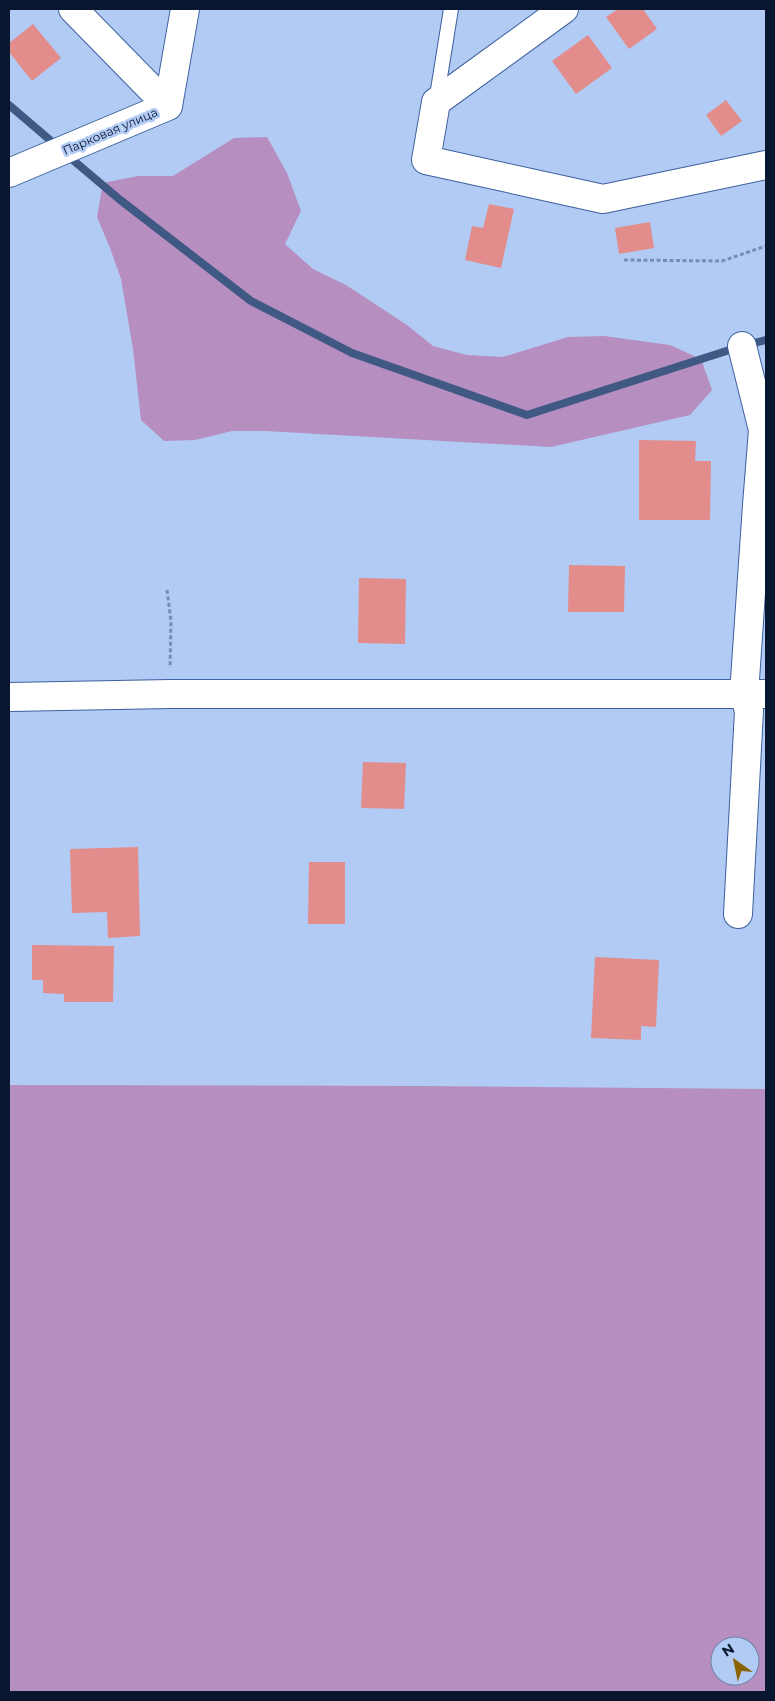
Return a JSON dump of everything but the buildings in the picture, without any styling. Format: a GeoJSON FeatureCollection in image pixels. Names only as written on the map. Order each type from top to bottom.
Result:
{"type":"FeatureCollection","features":[{"type":"Feature","properties":{"kind":"street","name":"Парковая улица"},"geometry":{"type":"LineString","coordinates":[[9,173],[168,106],[73,9]]}},
{"type":"Feature","properties":{"kind":"street"},"geometry":{"type":"LineString","coordinates":[[168,106],[185,9]]}},
{"type":"Feature","properties":{"kind":"street"},"geometry":{"type":"LineString","coordinates":[[564,9],[436,102],[426,160],[603,200],[766,164]]}},
{"type":"Feature","properties":{"kind":"street"},"geometry":{"type":"LineString","coordinates":[[738,914],[749,711],[755,694],[756,505],[763,430],[742,346]]}},
{"type":"Feature","properties":{"kind":"street"},"geometry":{"type":"LineString","coordinates":[[9,697],[170,694],[755,694]]}},
{"type":"Feature","properties":{"kind":"lane"},"geometry":{"type":"LineString","coordinates":[[436,102],[451,9]]}},
{"type":"Feature","properties":{"kind":"path"},"geometry":{"type":"LineString","coordinates":[[624,260],[722,261],[766,246]]}},
{"type":"Feature","properties":{"kind":"path"},"geometry":{"type":"LineString","coordinates":[[167,590],[171,620],[170,694]]}},
{"type":"Feature","properties":{"kind":"shaded area"},"geometry":{"type":"Polygon","coordinates":[[[267,137],[287,173],[301,211],[285,244],[313,269],[346,285],[407,325],[433,346],[467,355],[503,357],[568,337],[604,336],[670,345],[701,359],[712,390],[690,415],[551,447],[265,431],[232,431],[195,440],[164,441],[141,420],[133,349],[121,279],[97,217],[103,183],[138,176],[173,176],[234,138],[267,137]]]}},
{"type":"Feature","properties":{"kind":"shaded area"},"geometry":{"type":"Polygon","coordinates":[[[9,1085],[766,1089],[766,1692],[9,1692],[9,1085]]]}},
{"type":"Feature","properties":{"kind":"waterway"},"geometry":{"type":"LineString","coordinates":[[9,105],[57,146]]}},
{"type":"Feature","properties":{"kind":"waterway"},"geometry":{"type":"LineString","coordinates":[[67,155],[119,199],[251,301],[352,353],[527,415],[766,340]]}}]}
